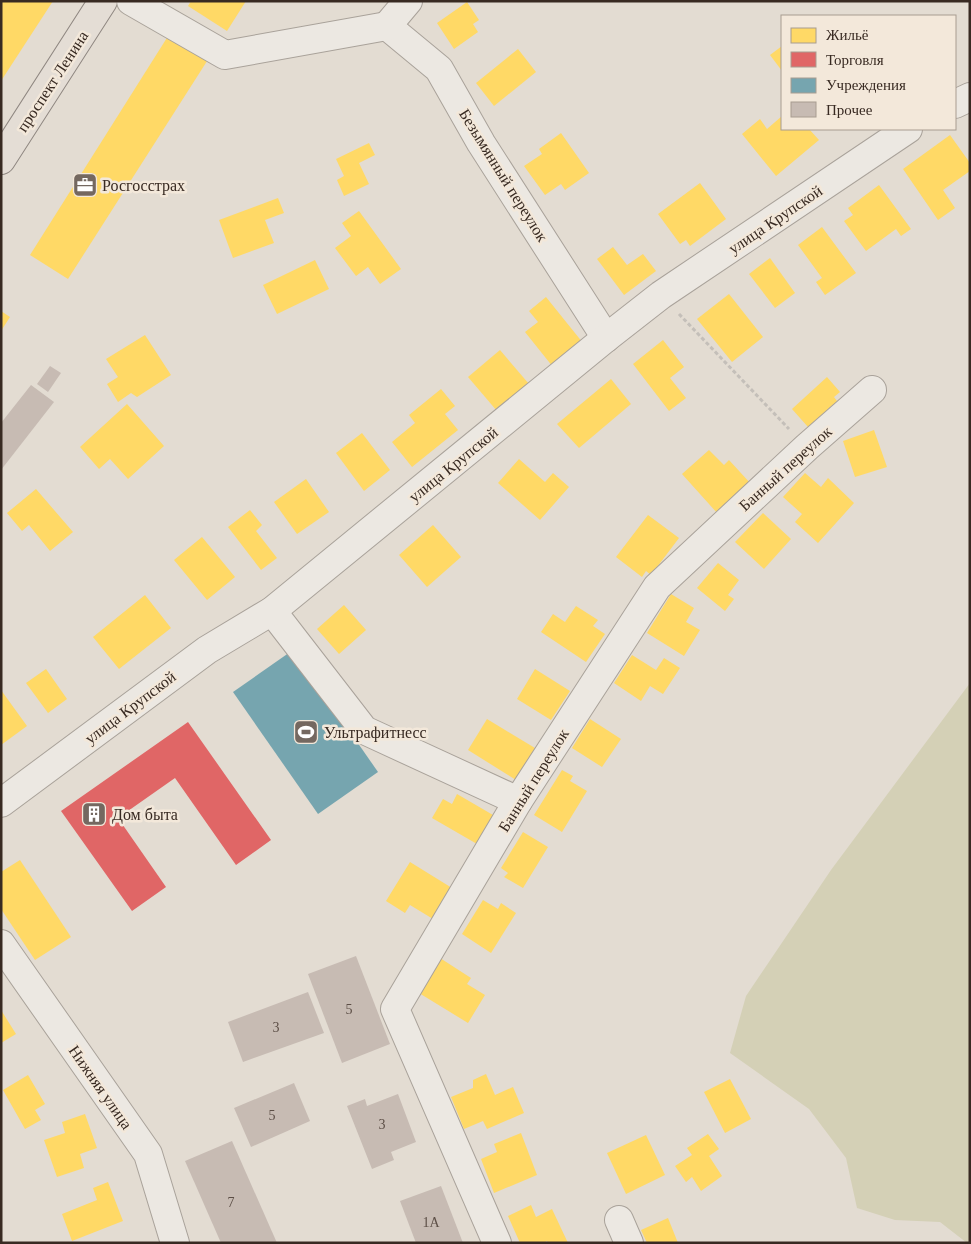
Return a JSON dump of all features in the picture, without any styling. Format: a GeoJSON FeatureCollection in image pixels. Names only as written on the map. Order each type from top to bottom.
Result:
{"type":"FeatureCollection","features":[{"type":"Feature","properties":{"kind":"main road","name":"проспект Ленина"},"geometry":{"type":"LineString","coordinates":[[1,160],[103,1]]}},
{"type":"Feature","properties":{"kind":"street"},"geometry":{"type":"LineString","coordinates":[[131,1],[225,55],[387,26],[408,1]]}},
{"type":"Feature","properties":{"kind":"street","name":"Безымянный переулок"},"geometry":{"type":"LineString","coordinates":[[387,26],[440,69],[481,143],[606,338]]}},
{"type":"Feature","properties":{"kind":"street"},"geometry":{"type":"LineString","coordinates":[[956,104],[970,97]]}},
{"type":"Feature","properties":{"kind":"street","name":"улица Крупской"},"geometry":{"type":"LineString","coordinates":[[1,803],[207,650],[272,611],[606,338],[661,296],[907,130]]}},
{"type":"Feature","properties":{"kind":"street","name":"Банный переулок"},"geometry":{"type":"LineString","coordinates":[[497,1243],[395,1009],[518,801],[657,587],[807,447],[872,390]]}},
{"type":"Feature","properties":{"kind":"street"},"geometry":{"type":"LineString","coordinates":[[272,611],[364,730],[518,801]]}},
{"type":"Feature","properties":{"kind":"street","name":"Нижняя улица"},"geometry":{"type":"LineString","coordinates":[[1,944],[148,1154],[175,1243]]}},
{"type":"Feature","properties":{"kind":"path"},"geometry":{"type":"LineString","coordinates":[[661,296],[807,447]]}},
{"type":"Feature","properties":{"kind":"shaded area"},"geometry":{"type":"Polygon","coordinates":[[[970,683],[970,1243],[967,1243],[940,1222],[895,1220],[857,1208],[846,1158],[809,1109],[730,1053],[746,996],[831,870],[970,683]]]}},
{"type":"Feature","properties":{"kind":"building: Жильё"},"geometry":{"type":"Polygon","coordinates":[[[1,1],[53,1],[1,81],[1,1]]]}},
{"type":"Feature","properties":{"kind":"building: Жильё"},"geometry":{"type":"Polygon","coordinates":[[[191,1],[246,1],[227,31],[188,6],[191,1]]]}},
{"type":"Feature","properties":{"kind":"building: Жильё"},"geometry":{"type":"Polygon","coordinates":[[[467,2],[479,20],[473,24],[478,32],[454,49],[437,23],[467,2]]]}},
{"type":"Feature","properties":{"kind":"building: Жильё"},"geometry":{"type":"Polygon","coordinates":[[[170,33],[209,58],[68,279],[30,255],[170,33]]]}},
{"type":"Feature","properties":{"kind":"building: Жильё"},"geometry":{"type":"Polygon","coordinates":[[[781,47],[781,70],[770,55],[781,47]]]}},
{"type":"Feature","properties":{"kind":"building: Жильё"},"geometry":{"type":"Polygon","coordinates":[[[518,49],[536,72],[494,106],[476,83],[518,49]]]}},
{"type":"Feature","properties":{"kind":"building: Жильё"},"geometry":{"type":"Polygon","coordinates":[[[781,117],[781,130],[810,130],[819,140],[776,176],[742,134],[760,119],[767,129],[781,117]]]}},
{"type":"Feature","properties":{"kind":"building: Жильё"},"geometry":{"type":"Polygon","coordinates":[[[561,133],[589,173],[565,190],[561,184],[545,195],[524,166],[542,154],[539,149],[561,133]]]}},
{"type":"Feature","properties":{"kind":"building: Жильё"},"geometry":{"type":"Polygon","coordinates":[[[950,135],[970,163],[970,171],[943,190],[955,208],[938,220],[903,169],[950,135]]]}},
{"type":"Feature","properties":{"kind":"building: Жильё"},"geometry":{"type":"Polygon","coordinates":[[[369,143],[375,155],[359,163],[369,184],[344,196],[337,180],[344,176],[336,159],[369,143]]]}},
{"type":"Feature","properties":{"kind":"building: Жильё"},"geometry":{"type":"Polygon","coordinates":[[[700,183],[726,219],[690,246],[686,240],[680,244],[658,214],[700,183]]]}},
{"type":"Feature","properties":{"kind":"building: Жильё"},"geometry":{"type":"Polygon","coordinates":[[[879,185],[911,229],[901,236],[896,229],[866,251],[844,221],[853,215],[848,208],[879,185]]]}},
{"type":"Feature","properties":{"kind":"building: Жильё"},"geometry":{"type":"Polygon","coordinates":[[[278,198],[284,213],[265,220],[274,243],[233,258],[219,220],[278,198]]]}},
{"type":"Feature","properties":{"kind":"building: Жильё"},"geometry":{"type":"Polygon","coordinates":[[[359,211],[401,269],[380,284],[368,267],[356,276],[335,248],[351,236],[342,223],[359,211]]]}},
{"type":"Feature","properties":{"kind":"building: Жильё"},"geometry":{"type":"Polygon","coordinates":[[[822,227],[856,273],[825,295],[816,282],[822,278],[798,245],[822,227]]]}},
{"type":"Feature","properties":{"kind":"building: Жильё"},"geometry":{"type":"Polygon","coordinates":[[[613,247],[627,265],[643,254],[656,271],[624,295],[597,259],[613,247]]]}},
{"type":"Feature","properties":{"kind":"building: Жильё"},"geometry":{"type":"Polygon","coordinates":[[[770,258],[795,293],[775,308],[749,274],[770,258]]]}},
{"type":"Feature","properties":{"kind":"building: Жильё"},"geometry":{"type":"Polygon","coordinates":[[[315,260],[329,289],[277,314],[263,285],[315,260]]]}},
{"type":"Feature","properties":{"kind":"building: Жильё"},"geometry":{"type":"Polygon","coordinates":[[[729,294],[763,337],[732,362],[697,319],[729,294]]]}},
{"type":"Feature","properties":{"kind":"building: Жильё"},"geometry":{"type":"Polygon","coordinates":[[[546,297],[583,343],[553,367],[525,332],[538,322],[529,311],[546,297]]]}},
{"type":"Feature","properties":{"kind":"building: Жильё"},"geometry":{"type":"Polygon","coordinates":[[[1,311],[10,317],[1,331],[1,311]]]}},
{"type":"Feature","properties":{"kind":"building: Жильё"},"geometry":{"type":"Polygon","coordinates":[[[145,335],[171,375],[137,397],[131,393],[118,402],[107,384],[118,377],[106,359],[145,335]]]}},
{"type":"Feature","properties":{"kind":"building: Жильё"},"geometry":{"type":"Polygon","coordinates":[[[663,340],[684,367],[670,378],[686,398],[669,411],[633,364],[663,340]]]}},
{"type":"Feature","properties":{"kind":"building: Жильё"},"geometry":{"type":"Polygon","coordinates":[[[500,350],[529,384],[497,411],[468,377],[500,350]]]}},
{"type":"Feature","properties":{"kind":"building: Жильё"},"geometry":{"type":"Polygon","coordinates":[[[827,377],[840,392],[834,397],[837,401],[808,427],[792,409],[827,377]]]}},
{"type":"Feature","properties":{"kind":"building: Жильё"},"geometry":{"type":"Polygon","coordinates":[[[611,379],[631,404],[579,448],[557,424],[611,379]]]}},
{"type":"Feature","properties":{"kind":"building: Жильё"},"geometry":{"type":"Polygon","coordinates":[[[441,389],[455,406],[445,414],[458,430],[412,467],[392,442],[415,423],[409,415],[441,389]]]}},
{"type":"Feature","properties":{"kind":"building: Жильё"},"geometry":{"type":"Polygon","coordinates":[[[127,404],[164,446],[128,479],[110,459],[99,469],[80,447],[127,404]]]}},
{"type":"Feature","properties":{"kind":"building: Жильё"},"geometry":{"type":"Polygon","coordinates":[[[874,430],[887,467],[855,477],[843,441],[874,430]]]}},
{"type":"Feature","properties":{"kind":"building: Жильё"},"geometry":{"type":"Polygon","coordinates":[[[362,433],[390,470],[364,491],[336,453],[362,433]]]}},
{"type":"Feature","properties":{"kind":"building: Жильё"},"geometry":{"type":"Polygon","coordinates":[[[709,450],[724,465],[729,460],[751,484],[718,514],[682,474],[709,450]]]}},
{"type":"Feature","properties":{"kind":"building: Жильё"},"geometry":{"type":"Polygon","coordinates":[[[519,459],[545,482],[553,473],[569,487],[540,520],[498,483],[519,459]]]}},
{"type":"Feature","properties":{"kind":"building: Жильё"},"geometry":{"type":"Polygon","coordinates":[[[805,473],[821,487],[828,478],[854,503],[818,543],[795,522],[802,514],[783,497],[805,473]]]}},
{"type":"Feature","properties":{"kind":"building: Жильё"},"geometry":{"type":"Polygon","coordinates":[[[306,479],[329,512],[297,534],[274,502],[306,479]]]}},
{"type":"Feature","properties":{"kind":"building: Жильё"},"geometry":{"type":"Polygon","coordinates":[[[36,489],[73,532],[50,551],[29,525],[22,531],[7,513],[36,489]]]}},
{"type":"Feature","properties":{"kind":"building: Жильё"},"geometry":{"type":"Polygon","coordinates":[[[250,510],[262,525],[256,531],[277,558],[261,570],[228,527],[250,510]]]}},
{"type":"Feature","properties":{"kind":"building: Жильё"},"geometry":{"type":"Polygon","coordinates":[[[763,513],[791,539],[764,569],[735,542],[763,513]]]}},
{"type":"Feature","properties":{"kind":"building: Жильё"},"geometry":{"type":"Polygon","coordinates":[[[648,515],[679,538],[651,575],[646,571],[642,577],[616,557],[648,515]]]}},
{"type":"Feature","properties":{"kind":"building: Жильё"},"geometry":{"type":"Polygon","coordinates":[[[433,525],[461,557],[427,587],[399,555],[433,525]]]}},
{"type":"Feature","properties":{"kind":"building: Жильё"},"geometry":{"type":"Polygon","coordinates":[[[202,537],[235,577],[207,600],[174,560],[202,537]]]}},
{"type":"Feature","properties":{"kind":"building: Жильё"},"geometry":{"type":"Polygon","coordinates":[[[718,563],[739,580],[728,595],[734,599],[725,611],[697,588],[718,563]]]}},
{"type":"Feature","properties":{"kind":"building: Жильё"},"geometry":{"type":"Polygon","coordinates":[[[671,594],[694,608],[686,622],[700,630],[684,656],[647,633],[671,594]]]}},
{"type":"Feature","properties":{"kind":"building: Жильё"},"geometry":{"type":"Polygon","coordinates":[[[145,595],[171,628],[119,669],[93,637],[145,595]]]}},
{"type":"Feature","properties":{"kind":"building: Жильё"},"geometry":{"type":"Polygon","coordinates":[[[344,605],[366,630],[339,654],[317,629],[344,605]]]}},
{"type":"Feature","properties":{"kind":"building: Жильё"},"geometry":{"type":"Polygon","coordinates":[[[576,606],[598,620],[593,626],[605,634],[586,662],[541,632],[553,614],[565,622],[576,606]]]}},
{"type":"Feature","properties":{"kind":"building: Жильё"},"geometry":{"type":"Polygon","coordinates":[[[632,655],[656,670],[664,658],[680,668],[663,694],[650,686],[641,701],[614,683],[632,655]]]}},
{"type":"Feature","properties":{"kind":"building: Жильё"},"geometry":{"type":"Polygon","coordinates":[[[46,669],[67,699],[48,713],[26,683],[46,669]]]}},
{"type":"Feature","properties":{"kind":"building: Жильё"},"geometry":{"type":"Polygon","coordinates":[[[535,669],[570,691],[551,720],[517,699],[535,669]]]}},
{"type":"Feature","properties":{"kind":"building: Жильё"},"geometry":{"type":"Polygon","coordinates":[[[1,690],[27,726],[1,745],[1,690]]]}},
{"type":"Feature","properties":{"kind":"building: Жильё"},"geometry":{"type":"Polygon","coordinates":[[[487,719],[535,748],[516,780],[468,750],[487,719]]]}},
{"type":"Feature","properties":{"kind":"building: Жильё"},"geometry":{"type":"Polygon","coordinates":[[[590,719],[621,739],[602,767],[572,748],[590,719]]]}},
{"type":"Feature","properties":{"kind":"building: Жильё"},"geometry":{"type":"Polygon","coordinates":[[[562,770],[573,776],[570,781],[587,791],[562,832],[534,815],[562,770]]]}},
{"type":"Feature","properties":{"kind":"building: Жильё"},"geometry":{"type":"Polygon","coordinates":[[[457,794],[493,815],[477,844],[432,818],[443,799],[452,804],[457,794]]]}},
{"type":"Feature","properties":{"kind":"building: Жильё"},"geometry":{"type":"Polygon","coordinates":[[[523,832],[548,847],[523,888],[504,877],[508,873],[501,868],[523,832]]]}},
{"type":"Feature","properties":{"kind":"building: Жильё"},"geometry":{"type":"Polygon","coordinates":[[[20,860],[71,937],[35,960],[1,909],[1,872],[20,860]]]}},
{"type":"Feature","properties":{"kind":"building: Жильё"},"geometry":{"type":"Polygon","coordinates":[[[410,862],[452,888],[433,919],[410,905],[405,913],[386,901],[410,862]]]}},
{"type":"Feature","properties":{"kind":"building: Жильё"},"geometry":{"type":"Polygon","coordinates":[[[483,900],[498,909],[501,903],[516,913],[491,953],[462,934],[483,900]]]}},
{"type":"Feature","properties":{"kind":"building: Жильё"},"geometry":{"type":"Polygon","coordinates":[[[440,958],[471,978],[467,984],[485,995],[468,1023],[419,993],[440,958]]]}},
{"type":"Feature","properties":{"kind":"building: Жильё"},"geometry":{"type":"Polygon","coordinates":[[[1,1010],[16,1034],[1,1043],[1,1010]]]}},
{"type":"Feature","properties":{"kind":"building: Жильё"},"geometry":{"type":"Polygon","coordinates":[[[486,1074],[495,1095],[513,1087],[524,1113],[487,1129],[483,1121],[464,1129],[451,1097],[473,1088],[473,1080],[486,1074]]]}},
{"type":"Feature","properties":{"kind":"building: Жильё"},"geometry":{"type":"Polygon","coordinates":[[[28,1075],[45,1104],[35,1110],[41,1120],[25,1129],[3,1090],[28,1075]]]}},
{"type":"Feature","properties":{"kind":"building: Жильё"},"geometry":{"type":"Polygon","coordinates":[[[730,1079],[751,1119],[725,1133],[704,1092],[730,1079]]]}},
{"type":"Feature","properties":{"kind":"building: Жильё"},"geometry":{"type":"Polygon","coordinates":[[[85,1114],[97,1148],[80,1154],[84,1168],[57,1177],[44,1140],[65,1133],[62,1122],[85,1114]]]}},
{"type":"Feature","properties":{"kind":"building: Жильё"},"geometry":{"type":"Polygon","coordinates":[[[521,1133],[537,1175],[494,1193],[481,1159],[497,1152],[494,1144],[521,1133]]]}},
{"type":"Feature","properties":{"kind":"building: Жильё"},"geometry":{"type":"Polygon","coordinates":[[[708,1134],[719,1149],[709,1156],[722,1176],[701,1191],[692,1177],[686,1182],[675,1166],[692,1155],[687,1148],[708,1134]]]}},
{"type":"Feature","properties":{"kind":"building: Жильё"},"geometry":{"type":"Polygon","coordinates":[[[646,1135],[665,1175],[626,1194],[607,1153],[646,1135]]]}},
{"type":"Feature","properties":{"kind":"building: Жильё"},"geometry":{"type":"Polygon","coordinates":[[[108,1182],[123,1221],[72,1241],[62,1214],[97,1200],[93,1188],[108,1182]]]}},
{"type":"Feature","properties":{"kind":"building: Жильё"},"geometry":{"type":"Polygon","coordinates":[[[531,1205],[536,1217],[552,1209],[568,1243],[548,1243],[547,1241],[544,1243],[520,1243],[508,1216],[531,1205]]]}},
{"type":"Feature","properties":{"kind":"building: Жильё"},"geometry":{"type":"Polygon","coordinates":[[[668,1218],[678,1243],[647,1243],[641,1230],[668,1218]]]}},
{"type":"Feature","properties":{"kind":"building: Торговля","name":"Дом быта"},"geometry":{"type":"Polygon","coordinates":[[[188,722],[271,840],[236,865],[175,778],[118,818],[166,887],[132,911],[61,811],[188,722]]]}},
{"type":"Feature","properties":{"kind":"building: Учреждения","name":"Ультрафитнесс"},"geometry":{"type":"Polygon","coordinates":[[[293,650],[378,772],[318,814],[233,692],[293,650]]]}},
{"type":"Feature","properties":{"kind":"building: Прочее"},"geometry":{"type":"Polygon","coordinates":[[[50,366],[61,373],[48,392],[37,384],[50,366]]]}},
{"type":"Feature","properties":{"kind":"building: Прочее"},"geometry":{"type":"Polygon","coordinates":[[[31,385],[54,402],[1,470],[1,423],[31,385]]]}},
{"type":"Feature","properties":{"kind":"building: Прочее"},"geometry":{"type":"Polygon","coordinates":[[[356,956],[390,1044],[342,1063],[308,974],[356,956]]]}},
{"type":"Feature","properties":{"kind":"building: Прочее"},"geometry":{"type":"Polygon","coordinates":[[[308,992],[324,1033],[243,1062],[228,1022],[308,992]]]}},
{"type":"Feature","properties":{"kind":"building: Прочее"},"geometry":{"type":"Polygon","coordinates":[[[294,1083],[310,1121],[251,1147],[234,1108],[294,1083]]]}},
{"type":"Feature","properties":{"kind":"building: Прочее"},"geometry":{"type":"Polygon","coordinates":[[[398,1094],[416,1142],[391,1152],[394,1160],[372,1169],[347,1106],[365,1099],[367,1106],[398,1094]]]}},
{"type":"Feature","properties":{"kind":"building: Прочее"},"geometry":{"type":"Polygon","coordinates":[[[232,1141],[277,1243],[221,1243],[185,1161],[232,1141]]]}},
{"type":"Feature","properties":{"kind":"building: Прочее"},"geometry":{"type":"Polygon","coordinates":[[[441,1186],[463,1243],[416,1243],[400,1201],[441,1186]]]}},
{"type":"Feature","properties":{"kind":"place","name":"Росгосстрах"},"geometry":{"type":"Point","coordinates":[85,185]}},
{"type":"Feature","properties":{"kind":"place","name":"Ультрафитнесс"},"geometry":{"type":"Point","coordinates":[306,732]}},
{"type":"Feature","properties":{"kind":"place","name":"Дом быта"},"geometry":{"type":"Point","coordinates":[94,814]}}]}
